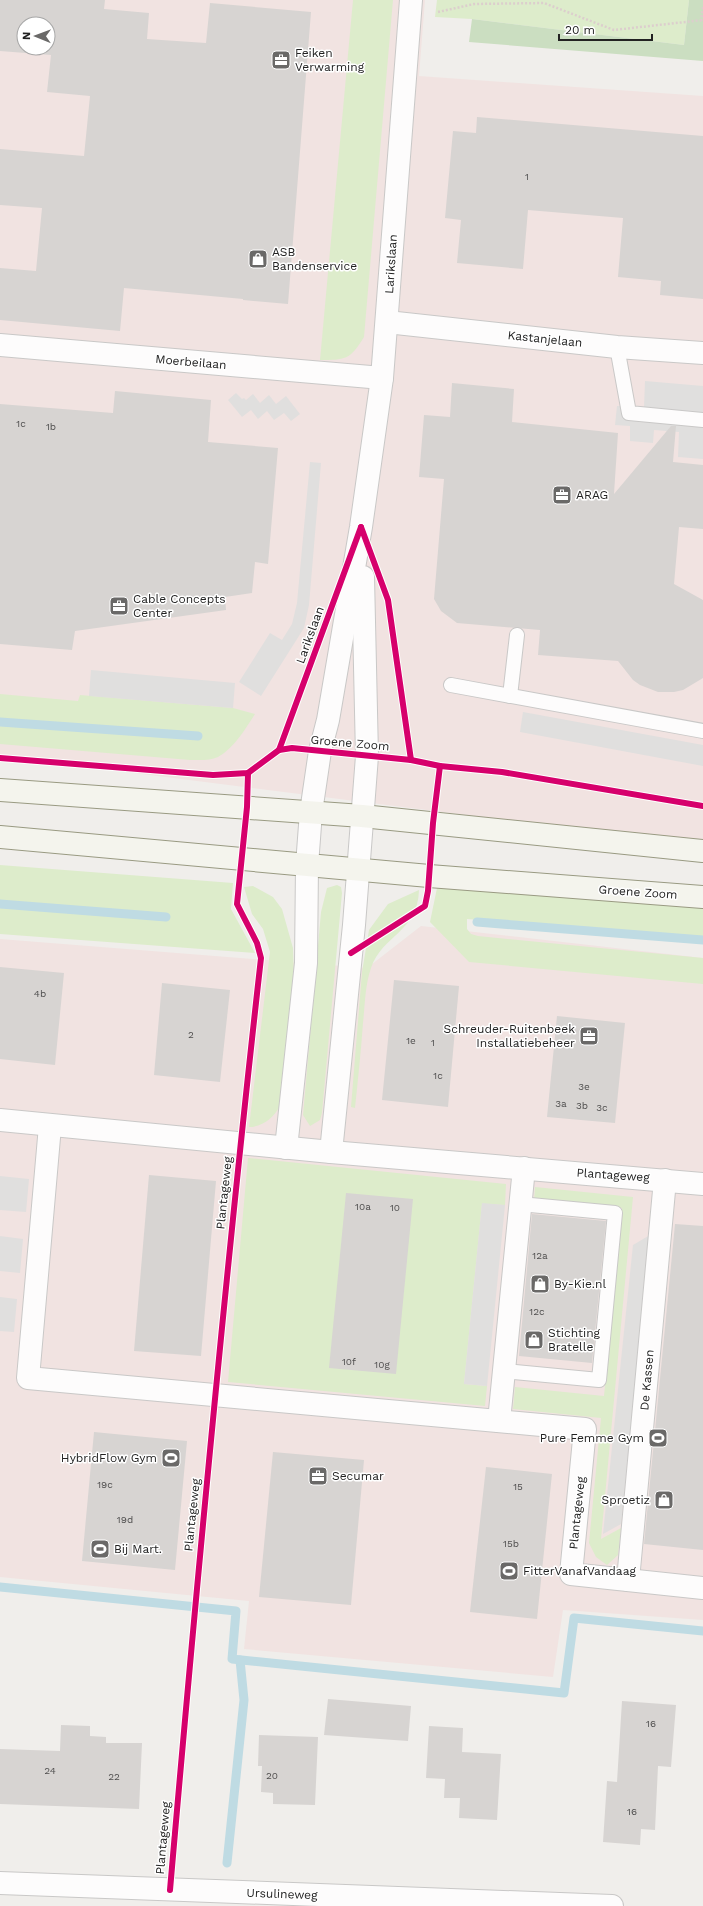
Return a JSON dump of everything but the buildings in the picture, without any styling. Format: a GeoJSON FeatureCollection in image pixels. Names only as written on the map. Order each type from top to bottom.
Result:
{"type":"FeatureCollection","features":[{"type":"Feature","properties":{"kind":"main road"},"geometry":{"type":"LineString","coordinates":[[0,790],[362,816],[703,850]]}},
{"type":"Feature","properties":{"kind":"main road","name":"Groene Zoom"},"geometry":{"type":"LineString","coordinates":[[0,837],[358,870],[703,896]]}},
{"type":"Feature","properties":{"kind":"street","name":"Larikslaan"},"geometry":{"type":"LineString","coordinates":[[307,865],[311,812],[320,752],[328,720],[362,527],[382,378],[411,9]]}},
{"type":"Feature","properties":{"kind":"street","name":"Kastanjelaan"},"geometry":{"type":"LineString","coordinates":[[387,322],[617,347],[703,353]]}},
{"type":"Feature","properties":{"kind":"street","name":"Moerbeilaan"},"geometry":{"type":"LineString","coordinates":[[0,345],[382,378]]}},
{"type":"Feature","properties":{"kind":"street","name":"Larikslaan"},"geometry":{"type":"LineString","coordinates":[[358,870],[367,756],[362,527]]}},
{"type":"Feature","properties":{"kind":"street"},"geometry":{"type":"LineString","coordinates":[[286,1148],[306,963],[307,865]]}},
{"type":"Feature","properties":{"kind":"street"},"geometry":{"type":"LineString","coordinates":[[332,1152],[358,870]]}},
{"type":"Feature","properties":{"kind":"street","name":"Plantageweg"},"geometry":{"type":"LineString","coordinates":[[0,1120],[286,1148],[703,1184]]}},
{"type":"Feature","properties":{"kind":"street","name":"Plantageweg"},"geometry":{"type":"LineString","coordinates":[[50,1126],[28,1378],[585,1429],[571,1574],[703,1588]]}},
{"type":"Feature","properties":{"kind":"street"},"geometry":{"type":"LineString","coordinates":[[499,1421],[524,1168]]}},
{"type":"Feature","properties":{"kind":"street","name":"De Kassen"},"geometry":{"type":"LineString","coordinates":[[628,1580],[665,1180]]}},
{"type":"Feature","properties":{"kind":"street","name":"Ursulineweg"},"geometry":{"type":"LineString","coordinates":[[0,1883],[612,1906]]}},
{"type":"Feature","properties":{"kind":"lane"},"geometry":{"type":"LineString","coordinates":[[617,347],[629,413],[703,420]]}},
{"type":"Feature","properties":{"kind":"lane"},"geometry":{"type":"LineString","coordinates":[[510,696],[517,635]]}},
{"type":"Feature","properties":{"kind":"lane"},"geometry":{"type":"LineString","coordinates":[[451,685],[703,731]]}},
{"type":"Feature","properties":{"kind":"lane"},"geometry":{"type":"LineString","coordinates":[[504,1371],[599,1380],[602,1350],[615,1213],[520,1204]]}},
{"type":"Feature","properties":{"kind":"path"},"geometry":{"type":"LineString","coordinates":[[411,9],[474,4],[544,3],[614,30],[702,21],[703,7]]}},
{"type":"Feature","properties":{"kind":"shaded area"},"geometry":{"type":"Polygon","coordinates":[[[0,0],[425,0],[419,76],[703,96],[703,845],[0,756],[0,0]]]}},
{"type":"Feature","properties":{"kind":"shaded area"},"geometry":{"type":"Polygon","coordinates":[[[645,381],[703,386],[703,459],[678,457],[679,432],[654,430],[653,443],[630,441],[630,426],[615,425],[617,406],[644,407],[645,381]]]}},
{"type":"Feature","properties":{"kind":"shaded area"},"geometry":{"type":"Polygon","coordinates":[[[236,393],[242,399],[244,398],[246,400],[253,394],[260,403],[269,395],[276,404],[286,396],[300,414],[291,421],[284,413],[274,420],[267,411],[258,419],[251,410],[242,417],[228,400],[236,393]]]}},
{"type":"Feature","properties":{"kind":"shaded area"},"geometry":{"type":"Polygon","coordinates":[[[310,462],[321,463],[309,605],[304,628],[261,696],[239,682],[270,633],[282,640],[292,624],[297,603],[310,462]]]}},
{"type":"Feature","properties":{"kind":"shaded area"},"geometry":{"type":"Polygon","coordinates":[[[91,670],[235,683],[233,708],[89,696],[91,670]]]}},
{"type":"Feature","properties":{"kind":"shaded area"},"geometry":{"type":"Polygon","coordinates":[[[523,712],[703,745],[703,766],[520,732],[523,712]]]}},
{"type":"Feature","properties":{"kind":"shaded area"},"geometry":{"type":"Polygon","coordinates":[[[421,926],[703,958],[703,1620],[563,1610],[553,1677],[244,1649],[249,1601],[0,1577],[0,939],[367,968],[421,926]]]}},
{"type":"Feature","properties":{"kind":"shaded area"},"geometry":{"type":"Polygon","coordinates":[[[0,1176],[29,1179],[26,1212],[0,1210],[0,1176]]]}},
{"type":"Feature","properties":{"kind":"shaded area"},"geometry":{"type":"Polygon","coordinates":[[[482,1203],[505,1205],[487,1386],[464,1384],[482,1203]]]}},
{"type":"Feature","properties":{"kind":"shaded area"},"geometry":{"type":"Polygon","coordinates":[[[650,1235],[621,1524],[603,1534],[633,1245],[650,1235]]]}},
{"type":"Feature","properties":{"kind":"shaded area"},"geometry":{"type":"Polygon","coordinates":[[[0,1236],[23,1239],[20,1273],[0,1271],[0,1236]]]}},
{"type":"Feature","properties":{"kind":"shaded area"},"geometry":{"type":"Polygon","coordinates":[[[0,1297],[17,1299],[14,1332],[0,1331],[0,1297]]]}},
{"type":"Feature","properties":{"kind":"green space"},"geometry":{"type":"Polygon","coordinates":[[[353,0],[393,0],[364,337],[355,350],[346,357],[335,360],[320,360],[353,0]]]}},
{"type":"Feature","properties":{"kind":"green space"},"geometry":{"type":"Polygon","coordinates":[[[437,0],[689,0],[684,45],[472,19],[435,17],[437,0]]]}},
{"type":"Feature","properties":{"kind":"green space"},"geometry":{"type":"Polygon","coordinates":[[[689,0],[703,0],[703,61],[469,42],[472,19],[684,45],[689,0]]]}},
{"type":"Feature","properties":{"kind":"green space"},"geometry":{"type":"Polygon","coordinates":[[[0,694],[78,701],[80,695],[233,708],[255,714],[239,737],[224,753],[212,759],[190,760],[0,744],[0,694]]]}},
{"type":"Feature","properties":{"kind":"green space"},"geometry":{"type":"Polygon","coordinates":[[[0,865],[233,883],[231,909],[255,953],[0,934],[0,865]]]}},
{"type":"Feature","properties":{"kind":"green space"},"geometry":{"type":"Polygon","coordinates":[[[337,885],[341,887],[342,893],[322,1113],[320,1120],[310,1126],[303,1115],[321,912],[327,888],[337,885]]]}},
{"type":"Feature","properties":{"kind":"green space"},"geometry":{"type":"Polygon","coordinates":[[[253,886],[273,897],[282,909],[293,948],[294,975],[280,1106],[268,1121],[254,1127],[249,1127],[270,952],[263,929],[252,914],[244,887],[253,886]]]}},
{"type":"Feature","properties":{"kind":"green space"},"geometry":{"type":"Polygon","coordinates":[[[437,888],[703,908],[703,939],[467,919],[467,929],[471,934],[478,936],[703,958],[703,984],[469,962],[430,922],[437,888]]]}},
{"type":"Feature","properties":{"kind":"green space"},"geometry":{"type":"Polygon","coordinates":[[[419,890],[417,904],[413,915],[383,948],[376,957],[371,968],[366,995],[355,1108],[351,1107],[362,972],[369,930],[388,904],[419,890]]]}},
{"type":"Feature","properties":{"kind":"green space"},"geometry":{"type":"Polygon","coordinates":[[[248,1158],[506,1184],[505,1205],[482,1204],[464,1384],[487,1386],[485,1406],[228,1382],[248,1158]]]}},
{"type":"Feature","properties":{"kind":"green space"},"geometry":{"type":"Polygon","coordinates":[[[535,1187],[633,1197],[601,1539],[621,1528],[618,1555],[607,1565],[596,1557],[589,1543],[601,1418],[513,1409],[515,1387],[604,1396],[622,1208],[534,1201],[535,1187]]]}},
{"type":"Feature","properties":{"kind":"waterway"},"geometry":{"type":"LineString","coordinates":[[0,722],[198,736]]}},
{"type":"Feature","properties":{"kind":"waterway"},"geometry":{"type":"LineString","coordinates":[[0,904],[166,917]]}},
{"type":"Feature","properties":{"kind":"waterway"},"geometry":{"type":"LineString","coordinates":[[477,922],[703,940]]}},
{"type":"Feature","properties":{"kind":"waterway"},"geometry":{"type":"LineString","coordinates":[[0,1587],[236,1611],[232,1659],[564,1693],[574,1618],[703,1631]]}},
{"type":"Feature","properties":{"kind":"waterway"},"geometry":{"type":"LineString","coordinates":[[227,1863],[244,1700],[240,1660]]}},
{"type":"Feature","properties":{"kind":"cycle path"},"geometry":{"type":"LineString","coordinates":[[361,527],[388,600],[411,760]]}},
{"type":"Feature","properties":{"kind":"cycle path"},"geometry":{"type":"LineString","coordinates":[[279,750],[361,527]]}},
{"type":"Feature","properties":{"kind":"cycle path"},"geometry":{"type":"LineString","coordinates":[[0,758],[213,775],[248,773],[279,750],[292,748],[411,760],[440,766],[502,772],[703,806]]}},
{"type":"Feature","properties":{"kind":"cycle path"},"geometry":{"type":"LineString","coordinates":[[351,953],[425,906],[428,891],[433,823],[440,766]]}},
{"type":"Feature","properties":{"kind":"cycle path"},"geometry":{"type":"LineString","coordinates":[[170,1890],[212,1424],[261,958],[257,943],[237,904],[247,807],[248,773]]}},
{"type":"Feature","properties":{"kind":"place","name":"Feiken Verwarming"},"geometry":{"type":"Point","coordinates":[281,60]}},
{"type":"Feature","properties":{"kind":"place","name":"ASB Bandenservice"},"geometry":{"type":"Point","coordinates":[258,259]}},
{"type":"Feature","properties":{"kind":"place","name":"ARAG"},"geometry":{"type":"Point","coordinates":[562,495]}},
{"type":"Feature","properties":{"kind":"place","name":"Cable Concepts Center"},"geometry":{"type":"Point","coordinates":[119,606]}},
{"type":"Feature","properties":{"kind":"place","name":"Schreuder-Ruitenbeek Installatiebeheer"},"geometry":{"type":"Point","coordinates":[589,1036]}},
{"type":"Feature","properties":{"kind":"place","name":"By-Kie.nl"},"geometry":{"type":"Point","coordinates":[540,1284]}},
{"type":"Feature","properties":{"kind":"place","name":"Stichting Bratelle"},"geometry":{"type":"Point","coordinates":[534,1340]}},
{"type":"Feature","properties":{"kind":"place","name":"Pure Femme Gym"},"geometry":{"type":"Point","coordinates":[658,1438]}},
{"type":"Feature","properties":{"kind":"place","name":"HybridFlow Gym"},"geometry":{"type":"Point","coordinates":[171,1458]}},
{"type":"Feature","properties":{"kind":"place","name":"Secumar"},"geometry":{"type":"Point","coordinates":[318,1476]}},
{"type":"Feature","properties":{"kind":"place","name":"Sproetiz"},"geometry":{"type":"Point","coordinates":[664,1500]}},
{"type":"Feature","properties":{"kind":"place","name":"Bij Mart."},"geometry":{"type":"Point","coordinates":[100,1549]}},
{"type":"Feature","properties":{"kind":"place","name":"FitterVanafVandaag"},"geometry":{"type":"Point","coordinates":[509,1571]}}]}
